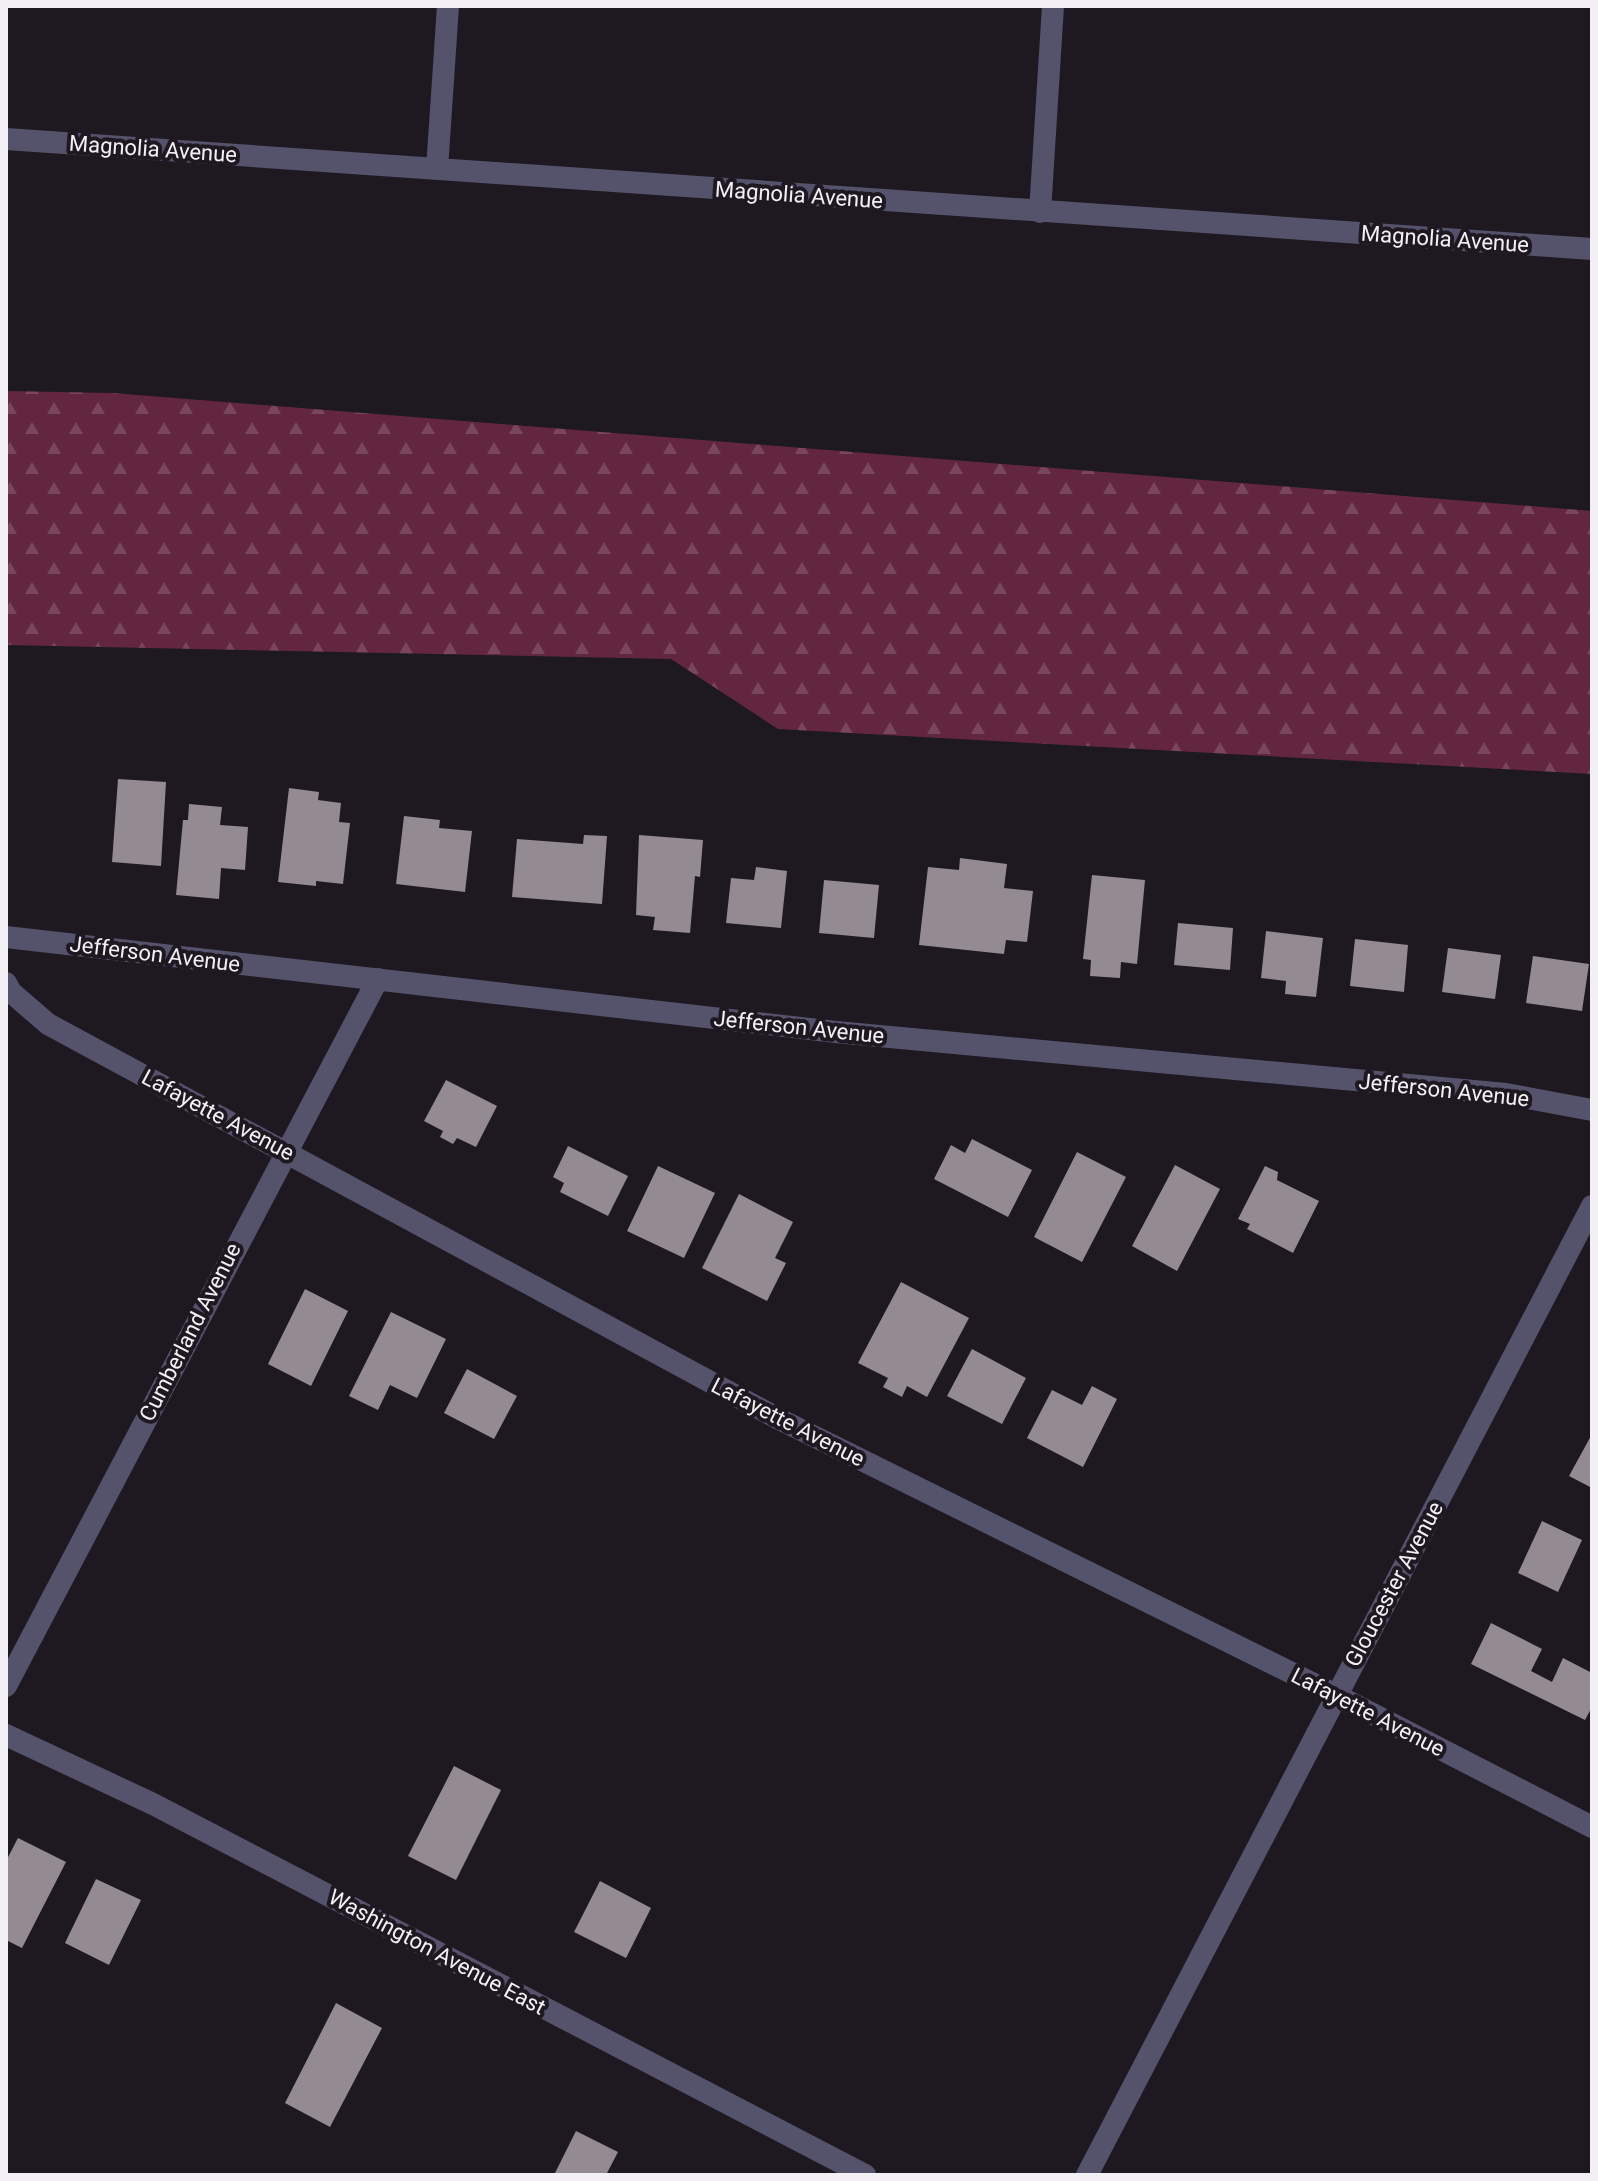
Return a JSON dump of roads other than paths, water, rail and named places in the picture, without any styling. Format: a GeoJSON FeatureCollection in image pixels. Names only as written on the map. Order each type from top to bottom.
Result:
{"type":"FeatureCollection","features":[{"type":"Feature","properties":{"kind":"street"},"geometry":{"type":"LineString","coordinates":[[437,169],[448,6]]}},
{"type":"Feature","properties":{"kind":"street"},"geometry":{"type":"LineString","coordinates":[[1040,212],[1053,6]]}},
{"type":"Feature","properties":{"kind":"street","name":"Magnolia Avenue"},"geometry":{"type":"LineString","coordinates":[[6,139],[1592,249]]}},
{"type":"Feature","properties":{"kind":"street","name":"Jefferson Avenue"},"geometry":{"type":"LineString","coordinates":[[6,937],[836,1032],[1506,1094],[1592,1110]]}},
{"type":"Feature","properties":{"kind":"street","name":"Cumberland Avenue"},"geometry":{"type":"LineString","coordinates":[[6,1686],[284,1151],[378,979]]}},
{"type":"Feature","properties":{"kind":"street","name":"Lafayette Avenue"},"geometry":{"type":"LineString","coordinates":[[6,983],[11,992],[48,1024],[779,1419],[1336,1695],[1592,1827]]}},
{"type":"Feature","properties":{"kind":"street","name":"Gloucester Avenue"},"geometry":{"type":"LineString","coordinates":[[1087,2175],[1592,1206]]}},
{"type":"Feature","properties":{"kind":"street","name":"Washington Avenue East"},"geometry":{"type":"LineString","coordinates":[[6,1735],[153,1804],[865,2175]]}}]}
